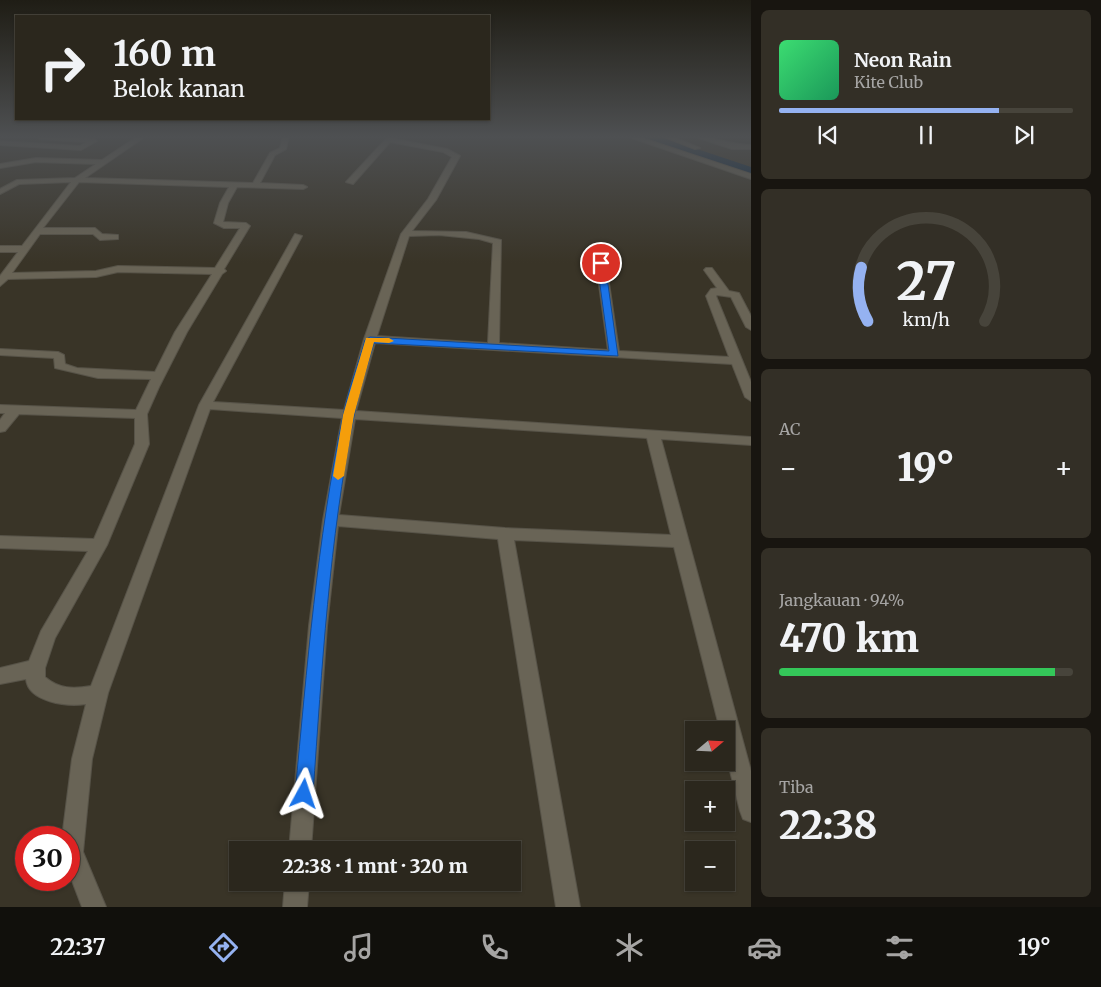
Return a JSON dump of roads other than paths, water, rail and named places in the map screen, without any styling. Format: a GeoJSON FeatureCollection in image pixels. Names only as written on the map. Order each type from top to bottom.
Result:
{"type":"FeatureCollection","features":[{"type":"Feature","properties":{"kind":"street"},"geometry":{"type":"LineString","coordinates":[[256,184],[259,178]]}},
{"type":"Feature","properties":{"kind":"street"},"geometry":{"type":"LineString","coordinates":[[350,182],[353,178]]}},
{"type":"Feature","properties":{"kind":"street"},"geometry":{"type":"LineString","coordinates":[[301,841],[318,626],[331,520],[349,415],[370,340],[405,234],[432,200],[444,178]]}},
{"type":"Feature","properties":{"kind":"street"},"geometry":{"type":"LineString","coordinates":[[0,192],[17,182],[77,180],[256,184],[302,187]]}},
{"type":"Feature","properties":{"kind":"street"},"geometry":{"type":"LineString","coordinates":[[2,280],[36,231],[77,180]]}},
{"type":"Feature","properties":{"kind":"street"},"geometry":{"type":"LineString","coordinates":[[98,693],[72,699],[43,688],[35,680],[36,668],[47,636],[99,545],[142,444],[142,414],[159,376],[181,332],[221,270],[246,226],[224,225],[218,222],[224,203],[235,184]]}},
{"type":"Feature","properties":{"kind":"street"},"geometry":{"type":"LineString","coordinates":[[36,231],[94,231],[100,237],[115,237]]}},
{"type":"Feature","properties":{"kind":"street"},"geometry":{"type":"LineString","coordinates":[[405,234],[432,232],[484,237],[498,242],[493,347]]}},
{"type":"Feature","properties":{"kind":"street"},"geometry":{"type":"LineString","coordinates":[[94,907],[72,852],[82,759],[98,693],[205,405],[298,236]]}},
{"type":"Feature","properties":{"kind":"street"},"geometry":{"type":"LineString","coordinates":[[0,248],[24,249]]}},
{"type":"Feature","properties":{"kind":"street"},"geometry":{"type":"LineString","coordinates":[[601,263],[614,354]]}},
{"type":"Feature","properties":{"kind":"street"},"geometry":{"type":"LineString","coordinates":[[2,280],[96,274],[118,270],[221,270]]}},
{"type":"Feature","properties":{"kind":"street"},"geometry":{"type":"LineString","coordinates":[[709,270],[725,292]]}},
{"type":"Feature","properties":{"kind":"street"},"geometry":{"type":"LineString","coordinates":[[751,327],[735,296],[716,291],[712,296],[751,396]]}},
{"type":"Feature","properties":{"kind":"street"},"geometry":{"type":"LineString","coordinates":[[370,340],[736,361]]}},
{"type":"Feature","properties":{"kind":"street"},"geometry":{"type":"LineString","coordinates":[[0,352],[58,355],[60,359],[59,366],[76,371],[159,376]]}},
{"type":"Feature","properties":{"kind":"street"},"geometry":{"type":"LineString","coordinates":[[205,405],[751,441]]}},
{"type":"Feature","properties":{"kind":"street"},"geometry":{"type":"LineString","coordinates":[[0,409],[14,411],[142,414]]}},
{"type":"Feature","properties":{"kind":"street"},"geometry":{"type":"LineString","coordinates":[[0,428],[14,411]]}},
{"type":"Feature","properties":{"kind":"street"},"geometry":{"type":"LineString","coordinates":[[653,434],[751,811]]}},
{"type":"Feature","properties":{"kind":"street"},"geometry":{"type":"LineString","coordinates":[[331,520],[506,534],[682,541]]}},
{"type":"Feature","properties":{"kind":"street"},"geometry":{"type":"LineString","coordinates":[[506,534],[568,907]]}},
{"type":"Feature","properties":{"kind":"street"},"geometry":{"type":"LineString","coordinates":[[0,542],[99,545]]}},
{"type":"Feature","properties":{"kind":"street"},"geometry":{"type":"LineString","coordinates":[[0,676],[36,668]]}},
{"type":"Feature","properties":{"kind":"street"},"geometry":{"type":"LineString","coordinates":[[295,907],[296,891]]}}]}
